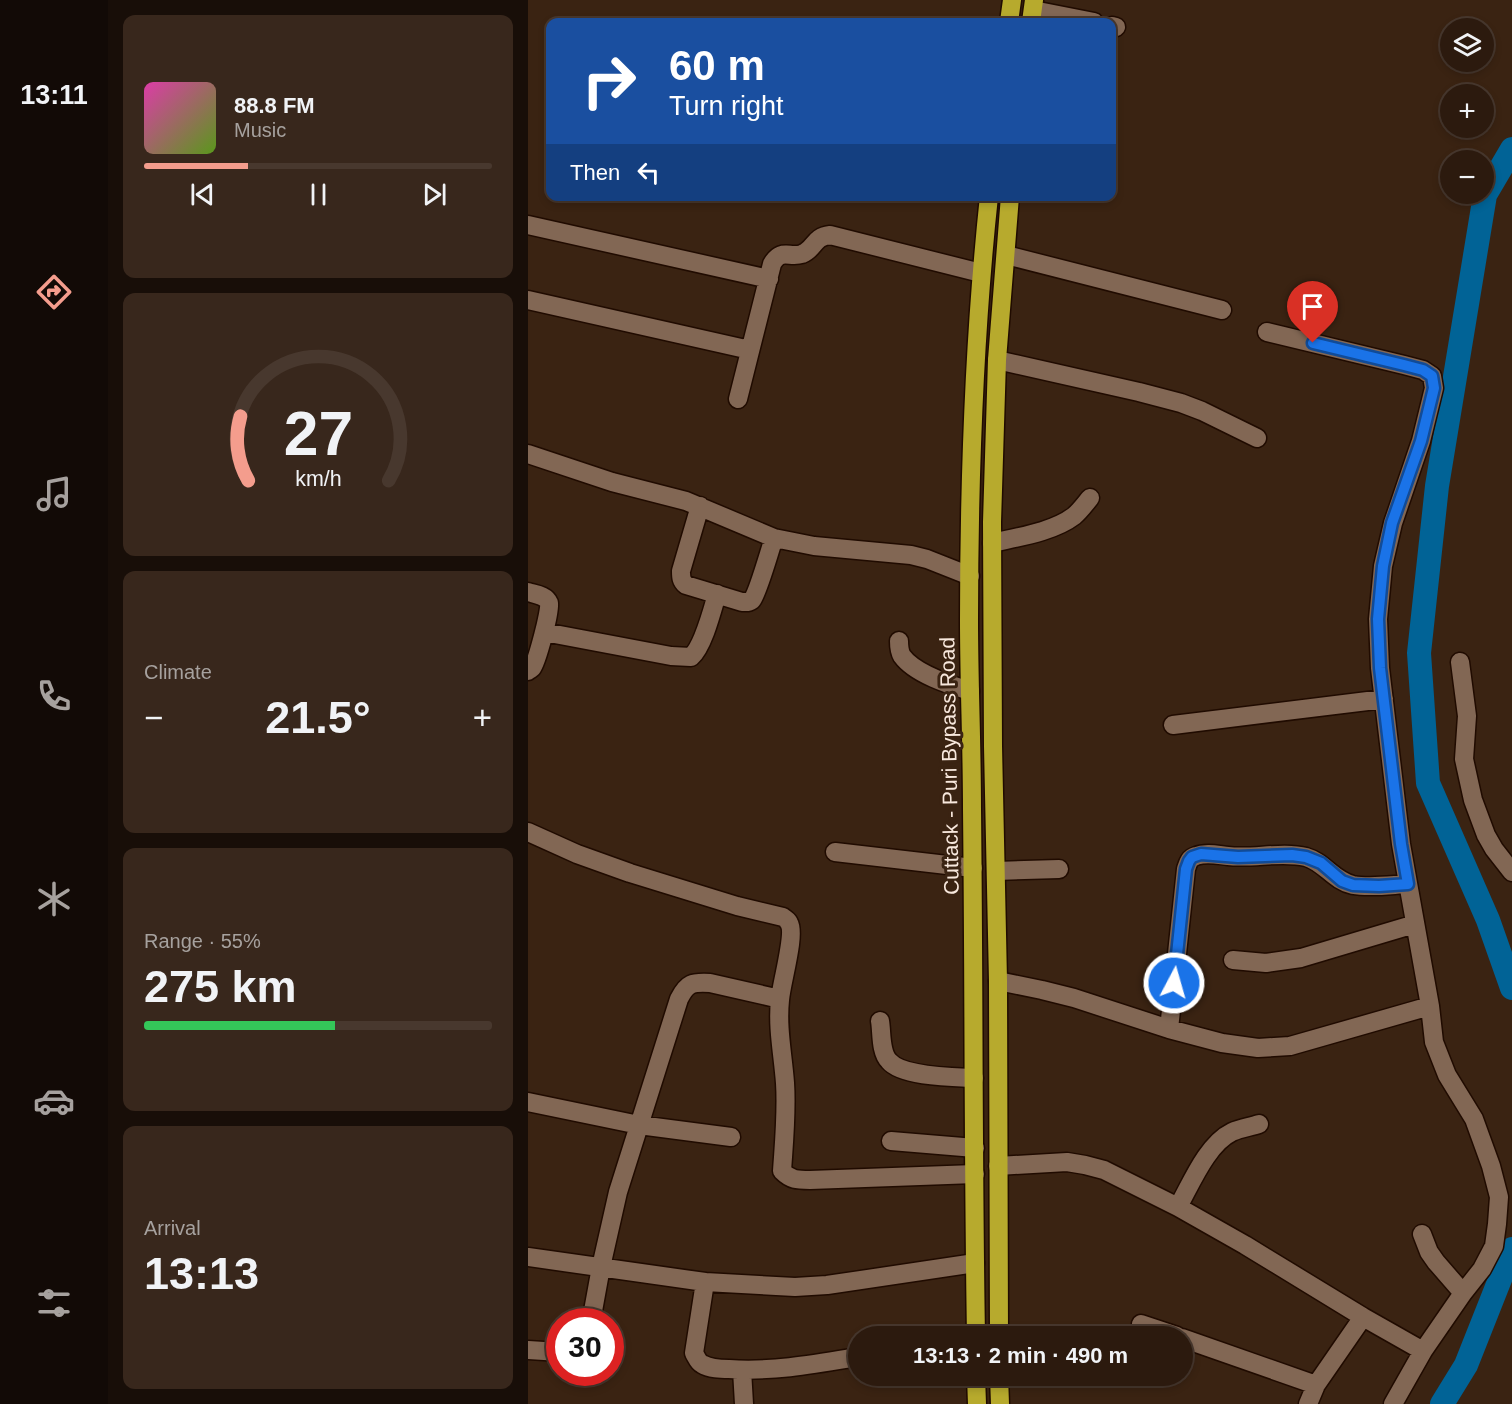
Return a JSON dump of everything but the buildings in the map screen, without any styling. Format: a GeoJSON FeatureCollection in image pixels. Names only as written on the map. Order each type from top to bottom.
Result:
{"type":"FeatureCollection","features":[{"type":"Feature","properties":{"kind":"highway"},"geometry":{"type":"LineString","coordinates":[[1010,18],[1012,0]]}},
{"type":"Feature","properties":{"kind":"highway","name":"Cuttack - Puri Bypass Road"},"geometry":{"type":"LineString","coordinates":[[976,1326],[970,576],[973,401],[981,273],[988,201]]}},
{"type":"Feature","properties":{"kind":"highway"},"geometry":{"type":"LineString","coordinates":[[999,1326],[998,981],[992,543],[997,360],[1010,201]]}},
{"type":"Feature","properties":{"kind":"highway"},"geometry":{"type":"LineString","coordinates":[[976,1386],[977,1404]]}},
{"type":"Feature","properties":{"kind":"highway"},"geometry":{"type":"LineString","coordinates":[[999,1386],[1000,1404]]}},
{"type":"Feature","properties":{"kind":"street"},"geometry":{"type":"LineString","coordinates":[[1033,11],[1072,18]]}},
{"type":"Feature","properties":{"kind":"street"},"geometry":{"type":"LineString","coordinates":[[528,225],[769,279]]}},
{"type":"Feature","properties":{"kind":"street"},"geometry":{"type":"LineString","coordinates":[[738,399],[772,264],[782,254],[800,255],[818,239],[830,235],[981,273]]}},
{"type":"Feature","properties":{"kind":"street"},"geometry":{"type":"LineString","coordinates":[[1006,255],[1222,310]]}},
{"type":"Feature","properties":{"kind":"street"},"geometry":{"type":"LineString","coordinates":[[528,300],[750,351]]}},
{"type":"Feature","properties":{"kind":"street"},"geometry":{"type":"LineString","coordinates":[[1267,332],[1423,370],[1432,376],[1434,388],[1421,441],[1392,523],[1383,566],[1378,619],[1380,668],[1401,844],[1430,1006],[1434,1042],[1447,1075],[1474,1119],[1491,1166],[1498,1197],[1497,1224],[1494,1246],[1482,1269],[1423,1351],[1393,1404]]}},
{"type":"Feature","properties":{"kind":"street"},"geometry":{"type":"LineString","coordinates":[[997,360],[1181,403],[1257,438]]}},
{"type":"Feature","properties":{"kind":"street"},"geometry":{"type":"LineString","coordinates":[[528,454],[597,477],[686,501],[774,538],[814,546],[911,555],[970,576]]}},
{"type":"Feature","properties":{"kind":"street"},"geometry":{"type":"LineString","coordinates":[[992,543],[1060,524],[1075,516],[1090,498]]}},
{"type":"Feature","properties":{"kind":"street"},"geometry":{"type":"LineString","coordinates":[[700,506],[681,571],[681,577],[686,585],[742,602],[751,600],[774,538]]}},
{"type":"Feature","properties":{"kind":"street"},"geometry":{"type":"LineString","coordinates":[[528,592],[545,598],[549,603],[549,614],[544,632],[532,668],[528,671]]}},
{"type":"Feature","properties":{"kind":"street"},"geometry":{"type":"LineString","coordinates":[[544,632],[671,656],[691,657],[701,643],[717,594]]}},
{"type":"Feature","properties":{"kind":"street"},"geometry":{"type":"LineString","coordinates":[[899,642],[902,656],[923,673],[944,683],[970,691]]}},
{"type":"Feature","properties":{"kind":"street"},"geometry":{"type":"LineString","coordinates":[[1460,662],[1467,716],[1464,759],[1473,800],[1486,835],[1512,872]]}},
{"type":"Feature","properties":{"kind":"street"},"geometry":{"type":"LineString","coordinates":[[1173,725],[1384,699]]}},
{"type":"Feature","properties":{"kind":"street"},"geometry":{"type":"LineString","coordinates":[[529,839],[630,873],[737,906],[783,917],[789,921],[791,938],[778,1015],[785,1085],[782,1171],[788,1177],[804,1180],[975,1174]]}},
{"type":"Feature","properties":{"kind":"street"},"geometry":{"type":"LineString","coordinates":[[835,852],[973,868]]}},
{"type":"Feature","properties":{"kind":"street"},"geometry":{"type":"LineString","coordinates":[[1169,1029],[1186,869],[1192,857],[1201,854],[1238,857],[1292,855],[1321,863],[1342,881],[1353,885],[1408,884]]}},
{"type":"Feature","properties":{"kind":"street"},"geometry":{"type":"LineString","coordinates":[[996,871],[1059,869]]}},
{"type":"Feature","properties":{"kind":"street"},"geometry":{"type":"LineString","coordinates":[[1233,960],[1266,963],[1301,958],[1415,924]]}},
{"type":"Feature","properties":{"kind":"street"},"geometry":{"type":"LineString","coordinates":[[998,981],[1074,998],[1169,1029],[1222,1043],[1258,1048],[1290,1046],[1430,1006]]}},
{"type":"Feature","properties":{"kind":"street"},"geometry":{"type":"LineString","coordinates":[[594,1308],[618,1192],[679,999],[684,990],[690,984],[710,983],[780,999]]}},
{"type":"Feature","properties":{"kind":"street"},"geometry":{"type":"LineString","coordinates":[[880,1021],[884,1052],[888,1061],[898,1068],[936,1076],[974,1078]]}},
{"type":"Feature","properties":{"kind":"street"},"geometry":{"type":"LineString","coordinates":[[528,1102],[639,1125],[731,1137]]}},
{"type":"Feature","properties":{"kind":"street"},"geometry":{"type":"LineString","coordinates":[[1178,1208],[1208,1155],[1219,1142],[1232,1132],[1259,1124]]}},
{"type":"Feature","properties":{"kind":"street"},"geometry":{"type":"LineString","coordinates":[[891,1141],[975,1148]]}},
{"type":"Feature","properties":{"kind":"street"},"geometry":{"type":"LineString","coordinates":[[998,1166],[1067,1162],[1104,1170],[1178,1208],[1423,1351]]}},
{"type":"Feature","properties":{"kind":"street"},"geometry":{"type":"LineString","coordinates":[[1422,1234],[1433,1257],[1463,1293]]}},
{"type":"Feature","properties":{"kind":"street"},"geometry":{"type":"LineString","coordinates":[[528,1257],[705,1282],[806,1286],[975,1263]]}},
{"type":"Feature","properties":{"kind":"street"},"geometry":{"type":"LineString","coordinates":[[705,1282],[694,1353],[699,1362],[705,1366],[742,1370],[804,1366],[848,1359]]}},
{"type":"Feature","properties":{"kind":"street"},"geometry":{"type":"LineString","coordinates":[[1308,1404],[1316,1385],[1363,1317]]}},
{"type":"Feature","properties":{"kind":"street"},"geometry":{"type":"LineString","coordinates":[[1141,1324],[1147,1326]]}},
{"type":"Feature","properties":{"kind":"street"},"geometry":{"type":"LineString","coordinates":[[1193,1342],[1316,1385]]}},
{"type":"Feature","properties":{"kind":"street"},"geometry":{"type":"LineString","coordinates":[[528,1350],[546,1351]]}},
{"type":"Feature","properties":{"kind":"street"},"geometry":{"type":"LineString","coordinates":[[742,1370],[744,1404]]}},
{"type":"Feature","properties":{"kind":"waterway"},"geometry":{"type":"LineString","coordinates":[[1512,149],[1485,195],[1437,486],[1419,653],[1428,783],[1488,920],[1512,988]]}},
{"type":"Feature","properties":{"kind":"waterway"},"geometry":{"type":"LineString","coordinates":[[1442,1404],[1466,1365],[1512,1249]]}},
{"type":"Feature","properties":{"kind":"route"},"geometry":{"type":"LineString","coordinates":[[1174,983],[1186,869],[1192,857],[1201,854],[1238,857],[1292,855],[1321,863],[1342,881],[1353,885],[1408,884],[1380,668],[1378,619],[1383,566],[1392,523],[1421,441],[1434,388],[1432,376],[1423,370],[1313,343]]}}]}
